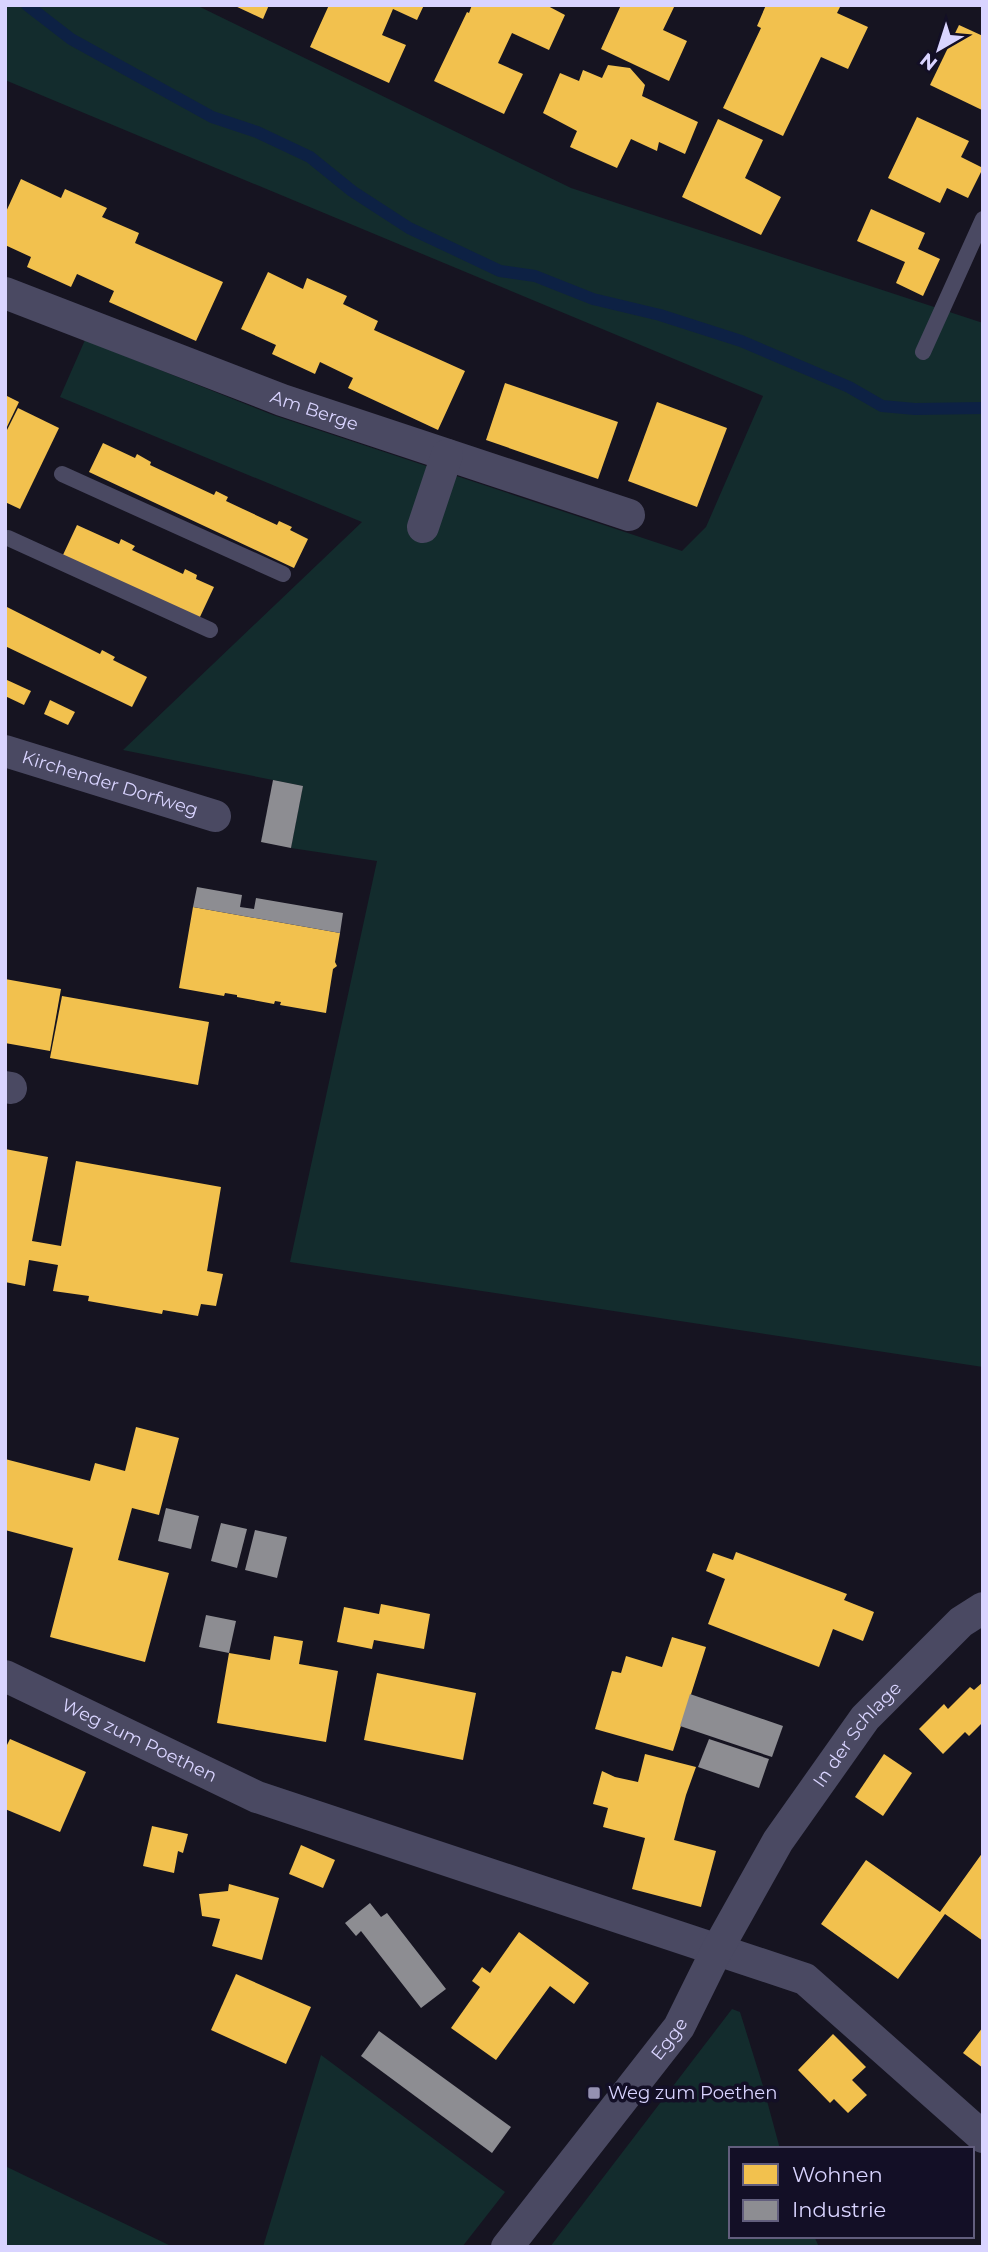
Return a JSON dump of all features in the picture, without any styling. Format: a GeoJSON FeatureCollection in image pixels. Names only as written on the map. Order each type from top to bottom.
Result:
{"type":"FeatureCollection","features":[{"type":"Feature","properties":{"kind":"street","name":"Am Berge"},"geometry":{"type":"LineString","coordinates":[[5,293],[282,400],[629,515]]}},
{"type":"Feature","properties":{"kind":"street"},"geometry":{"type":"LineString","coordinates":[[423,527],[447,455]]}},
{"type":"Feature","properties":{"kind":"street","name":"Kirchender Dorfweg"},"geometry":{"type":"LineString","coordinates":[[5,751],[215,816]]}},
{"type":"Feature","properties":{"kind":"street","name":"In der Schlage"},"geometry":{"type":"LineString","coordinates":[[756,1881],[778,1841],[865,1718],[961,1622],[983,1608]]}},
{"type":"Feature","properties":{"kind":"street","name":"Weg zum Poethen"},"geometry":{"type":"LineString","coordinates":[[5,1676],[257,1797],[805,1979],[983,2137]]}},
{"type":"Feature","properties":{"kind":"street","name":"Egge"},"geometry":{"type":"LineString","coordinates":[[507,2247],[679,2027],[717,1950],[756,1881]]}},
{"type":"Feature","properties":{"kind":"lane"},"geometry":{"type":"LineString","coordinates":[[923,352],[983,219]]}},
{"type":"Feature","properties":{"kind":"lane"},"geometry":{"type":"LineString","coordinates":[[62,474],[283,574]]}},
{"type":"Feature","properties":{"kind":"lane"},"geometry":{"type":"LineString","coordinates":[[8,538],[210,630]]}},
{"type":"Feature","properties":{"kind":"green space"},"geometry":{"type":"Polygon","coordinates":[[[5,5],[196,5],[571,188],[983,323],[983,1367],[290,1262],[377,861],[291,848],[303,786],[123,750],[362,522],[60,397],[85,340],[273,415],[682,551],[706,527],[763,396],[5,80],[5,5]]]}},
{"type":"Feature","properties":{"kind":"green space"},"geometry":{"type":"Polygon","coordinates":[[[732,2009],[740,2012],[779,2147],[729,2147],[729,2238],[815,2238],[819,2247],[550,2247],[732,2009]]]}},
{"type":"Feature","properties":{"kind":"green space"},"geometry":{"type":"Polygon","coordinates":[[[321,2055],[505,2192],[462,2247],[263,2247],[321,2055]]]}},
{"type":"Feature","properties":{"kind":"green space"},"geometry":{"type":"Polygon","coordinates":[[[5,2166],[173,2247],[5,2247],[5,2166]]]}},
{"type":"Feature","properties":{"kind":"building: Wohnen"},"geometry":{"type":"Polygon","coordinates":[[[233,5],[269,5],[263,19],[233,5]]]}},
{"type":"Feature","properties":{"kind":"building: Wohnen"},"geometry":{"type":"Polygon","coordinates":[[[329,5],[424,5],[417,20],[393,9],[382,35],[406,45],[389,83],[310,47],[329,5]]]}},
{"type":"Feature","properties":{"kind":"building: Wohnen"},"geometry":{"type":"Polygon","coordinates":[[[472,5],[546,5],[565,15],[549,50],[512,33],[498,63],[523,74],[504,114],[434,81],[472,5]]]}},
{"type":"Feature","properties":{"kind":"building: Wohnen"},"geometry":{"type":"Polygon","coordinates":[[[621,5],[675,5],[663,30],[687,41],[669,81],[601,49],[621,5]]]}},
{"type":"Feature","properties":{"kind":"building: Wohnen"},"geometry":{"type":"Polygon","coordinates":[[[766,5],[841,5],[837,13],[868,27],[848,69],[821,57],[783,136],[723,108],[761,28],[757,26],[766,5]]]}},
{"type":"Feature","properties":{"kind":"building: Wohnen"},"geometry":{"type":"Polygon","coordinates":[[[959,25],[983,36],[982,110],[930,85],[959,25]]]}},
{"type":"Feature","properties":{"kind":"building: Wohnen"},"geometry":{"type":"Polygon","coordinates":[[[608,65],[630,68],[645,85],[642,96],[698,122],[685,154],[659,142],[657,151],[631,139],[617,168],[570,147],[577,131],[543,113],[560,73],[579,81],[583,70],[602,78],[608,65]]]}},
{"type":"Feature","properties":{"kind":"building: Wohnen"},"geometry":{"type":"Polygon","coordinates":[[[917,117],[969,141],[961,157],[983,168],[968,198],[947,188],[940,203],[888,178],[917,117]]]}},
{"type":"Feature","properties":{"kind":"building: Wohnen"},"geometry":{"type":"Polygon","coordinates":[[[718,119],[763,140],[745,178],[781,197],[761,235],[682,197],[718,119]]]}},
{"type":"Feature","properties":{"kind":"building: Wohnen"},"geometry":{"type":"Polygon","coordinates":[[[21,179],[61,198],[65,189],[107,208],[102,217],[139,233],[135,243],[223,282],[196,341],[109,302],[114,291],[77,274],[71,287],[27,267],[31,257],[5,245],[5,214],[21,179]]]}},
{"type":"Feature","properties":{"kind":"building: Wohnen"},"geometry":{"type":"Polygon","coordinates":[[[871,209],[925,233],[918,249],[940,259],[923,296],[896,283],[905,262],[857,241],[871,209]]]}},
{"type":"Feature","properties":{"kind":"building: Wohnen"},"geometry":{"type":"Polygon","coordinates":[[[268,272],[303,289],[307,278],[347,296],[343,304],[378,321],[374,330],[465,371],[438,430],[348,388],[353,378],[320,362],[315,374],[272,354],[276,345],[241,329],[268,272]]]}},
{"type":"Feature","properties":{"kind":"building: Wohnen"},"geometry":{"type":"Polygon","coordinates":[[[505,383],[618,422],[598,479],[486,440],[505,383]]]}},
{"type":"Feature","properties":{"kind":"building: Wohnen"},"geometry":{"type":"Polygon","coordinates":[[[5,395],[19,402],[5,431],[5,395]]]}},
{"type":"Feature","properties":{"kind":"building: Wohnen"},"geometry":{"type":"Polygon","coordinates":[[[657,402],[727,428],[697,507],[628,481],[657,402]]]}},
{"type":"Feature","properties":{"kind":"building: Wohnen"},"geometry":{"type":"Polygon","coordinates":[[[18,408],[59,428],[20,509],[5,502],[5,434],[18,408]]]}},
{"type":"Feature","properties":{"kind":"building: Wohnen"},"geometry":{"type":"Polygon","coordinates":[[[103,443],[135,458],[137,454],[151,462],[150,465],[214,495],[216,491],[228,497],[226,501],[277,525],[279,521],[292,527],[290,530],[308,539],[294,568],[89,472],[103,443]]]}},
{"type":"Feature","properties":{"kind":"building: Wohnen"},"geometry":{"type":"Polygon","coordinates":[[[77,525],[119,544],[121,539],[135,546],[132,550],[183,574],[185,569],[197,575],[196,579],[214,587],[199,619],[62,557],[77,525]]]}},
{"type":"Feature","properties":{"kind":"building: Wohnen"},"geometry":{"type":"Polygon","coordinates":[[[5,606],[100,654],[102,650],[115,657],[113,660],[147,677],[132,707],[5,646],[5,606]]]}},
{"type":"Feature","properties":{"kind":"building: Wohnen"},"geometry":{"type":"Polygon","coordinates":[[[7,680],[31,691],[24,705],[5,696],[7,680]]]}},
{"type":"Feature","properties":{"kind":"building: Wohnen"},"geometry":{"type":"Polygon","coordinates":[[[50,700],[75,712],[68,725],[44,714],[50,700]]]}},
{"type":"Feature","properties":{"kind":"building: Wohnen"},"geometry":{"type":"Polygon","coordinates":[[[193,907],[340,933],[335,962],[337,966],[333,969],[326,1013],[280,1005],[281,1002],[275,1001],[274,1004],[237,995],[225,993],[224,996],[179,988],[193,907]]]}},
{"type":"Feature","properties":{"kind":"building: Wohnen"},"geometry":{"type":"Polygon","coordinates":[[[5,979],[61,989],[50,1051],[5,1043],[5,979]]]}},
{"type":"Feature","properties":{"kind":"building: Wohnen"},"geometry":{"type":"Polygon","coordinates":[[[62,996],[209,1022],[198,1085],[50,1058],[62,996]]]}},
{"type":"Feature","properties":{"kind":"building: Wohnen"},"geometry":{"type":"Polygon","coordinates":[[[5,1149],[48,1157],[32,1241],[61,1246],[76,1161],[221,1187],[207,1271],[223,1274],[216,1306],[201,1304],[198,1316],[163,1310],[162,1314],[88,1301],[89,1296],[53,1291],[58,1265],[29,1260],[25,1286],[5,1282],[5,1149]]]}},
{"type":"Feature","properties":{"kind":"building: Wohnen"},"geometry":{"type":"Polygon","coordinates":[[[136,1427],[179,1438],[159,1515],[132,1508],[118,1560],[169,1573],[145,1662],[50,1637],[73,1548],[5,1530],[5,1459],[90,1481],[95,1463],[125,1471],[136,1427]]]}},
{"type":"Feature","properties":{"kind":"building: Wohnen"},"geometry":{"type":"Polygon","coordinates":[[[736,1552],[847,1594],[844,1600],[874,1612],[863,1641],[833,1629],[819,1667],[708,1624],[725,1579],[706,1571],[713,1553],[733,1560],[736,1552]]]}},
{"type":"Feature","properties":{"kind":"building: Wohnen"},"geometry":{"type":"Polygon","coordinates":[[[381,1604],[430,1614],[424,1649],[374,1640],[372,1649],[337,1642],[344,1607],[379,1614],[381,1604]]]}},
{"type":"Feature","properties":{"kind":"building: Wohnen"},"geometry":{"type":"Polygon","coordinates":[[[274,1636],[303,1641],[299,1664],[338,1671],[326,1742],[217,1723],[229,1653],[270,1660],[274,1636]]]}},
{"type":"Feature","properties":{"kind":"building: Wohnen"},"geometry":{"type":"Polygon","coordinates":[[[672,1637],[706,1647],[673,1751],[595,1729],[612,1671],[621,1673],[626,1656],[662,1667],[672,1637]]]}},
{"type":"Feature","properties":{"kind":"building: Wohnen"},"geometry":{"type":"Polygon","coordinates":[[[377,1673],[476,1693],[463,1760],[364,1740],[377,1673]]]}},
{"type":"Feature","properties":{"kind":"building: Wohnen"},"geometry":{"type":"Polygon","coordinates":[[[983,1682],[983,1722],[969,1736],[965,1732],[943,1754],[919,1729],[944,1704],[948,1709],[970,1687],[974,1690],[983,1682]]]}},
{"type":"Feature","properties":{"kind":"building: Wohnen"},"geometry":{"type":"Polygon","coordinates":[[[10,1739],[86,1772],[60,1832],[5,1809],[5,1749],[10,1739]]]}},
{"type":"Feature","properties":{"kind":"building: Wohnen"},"geometry":{"type":"Polygon","coordinates":[[[645,1754],[696,1767],[674,1840],[716,1851],[701,1907],[632,1889],[645,1838],[603,1827],[608,1808],[593,1804],[602,1771],[638,1782],[645,1754]]]}},
{"type":"Feature","properties":{"kind":"building: Wohnen"},"geometry":{"type":"Polygon","coordinates":[[[884,1754],[912,1773],[883,1816],[855,1797],[884,1754]]]}},
{"type":"Feature","properties":{"kind":"building: Wohnen"},"geometry":{"type":"Polygon","coordinates":[[[152,1826],[188,1834],[183,1853],[178,1851],[174,1873],[143,1866],[152,1826]]]}},
{"type":"Feature","properties":{"kind":"building: Wohnen"},"geometry":{"type":"Polygon","coordinates":[[[301,1845],[335,1860],[323,1888],[289,1874],[301,1845]]]}},
{"type":"Feature","properties":{"kind":"building: Wohnen"},"geometry":{"type":"Polygon","coordinates":[[[983,1852],[983,1941],[945,1914],[898,1979],[821,1924],[866,1860],[940,1912],[983,1852]]]}},
{"type":"Feature","properties":{"kind":"building: Wohnen"},"geometry":{"type":"Polygon","coordinates":[[[229,1884],[279,1898],[262,1960],[212,1946],[220,1919],[202,1916],[199,1894],[228,1891],[229,1884]]]}},
{"type":"Feature","properties":{"kind":"building: Wohnen"},"geometry":{"type":"Polygon","coordinates":[[[519,1932],[589,1983],[574,2004],[550,1986],[496,2060],[451,2028],[480,1987],[472,1981],[482,1967],[490,1973],[519,1932]]]}},
{"type":"Feature","properties":{"kind":"building: Wohnen"},"geometry":{"type":"Polygon","coordinates":[[[236,1974],[311,2007],[286,2064],[211,2030],[236,1974]]]}},
{"type":"Feature","properties":{"kind":"building: Wohnen"},"geometry":{"type":"Polygon","coordinates":[[[983,2027],[983,2068],[963,2053],[983,2027]]]}},
{"type":"Feature","properties":{"kind":"building: Wohnen"},"geometry":{"type":"Polygon","coordinates":[[[833,2034],[866,2067],[852,2080],[867,2095],[848,2113],[834,2099],[830,2103],[798,2070],[833,2034]]]}},
{"type":"Feature","properties":{"kind":"building: Industrie"},"geometry":{"type":"Polygon","coordinates":[[[273,780],[303,786],[291,848],[261,842],[273,780]]]}},
{"type":"Feature","properties":{"kind":"building: Industrie"},"geometry":{"type":"Polygon","coordinates":[[[197,887],[242,895],[240,907],[254,909],[256,898],[343,913],[340,933],[193,907],[197,887]]]}},
{"type":"Feature","properties":{"kind":"building: Industrie"},"geometry":{"type":"Polygon","coordinates":[[[166,1508],[199,1516],[191,1549],[158,1541],[166,1508]]]}},
{"type":"Feature","properties":{"kind":"building: Industrie"},"geometry":{"type":"Polygon","coordinates":[[[221,1523],[247,1529],[237,1568],[211,1561],[221,1523]]]}},
{"type":"Feature","properties":{"kind":"building: Industrie"},"geometry":{"type":"Polygon","coordinates":[[[255,1530],[287,1537],[277,1578],[245,1570],[255,1530]]]}},
{"type":"Feature","properties":{"kind":"building: Industrie"},"geometry":{"type":"Polygon","coordinates":[[[206,1615],[236,1621],[229,1653],[199,1647],[206,1615]]]}},
{"type":"Feature","properties":{"kind":"building: Industrie"},"geometry":{"type":"Polygon","coordinates":[[[690,1694],[783,1726],[772,1757],[680,1726],[690,1694]]]}},
{"type":"Feature","properties":{"kind":"building: Industrie"},"geometry":{"type":"Polygon","coordinates":[[[709,1739],[769,1759],[759,1788],[698,1767],[709,1739]]]}},
{"type":"Feature","properties":{"kind":"building: Industrie"},"geometry":{"type":"Polygon","coordinates":[[[370,1903],[381,1917],[387,1913],[446,1989],[421,2008],[361,1931],[356,1936],[345,1923],[370,1903]]]}},
{"type":"Feature","properties":{"kind":"building: Industrie"},"geometry":{"type":"Polygon","coordinates":[[[379,2031],[511,2127],[492,2153],[361,2056],[379,2031]]]}},
{"type":"Feature","properties":{"kind":"waterway"},"geometry":{"type":"LineString","coordinates":[[27,5],[71,39],[212,117],[257,132],[310,157],[352,191],[409,228],[500,271],[535,276],[593,299],[660,315],[741,341],[849,387],[882,406],[915,409],[983,408]]}},
{"type":"Feature","properties":{"kind":"place","name":"Weg zum Poethen"},"geometry":{"type":"Point","coordinates":[594,2093]}}]}
